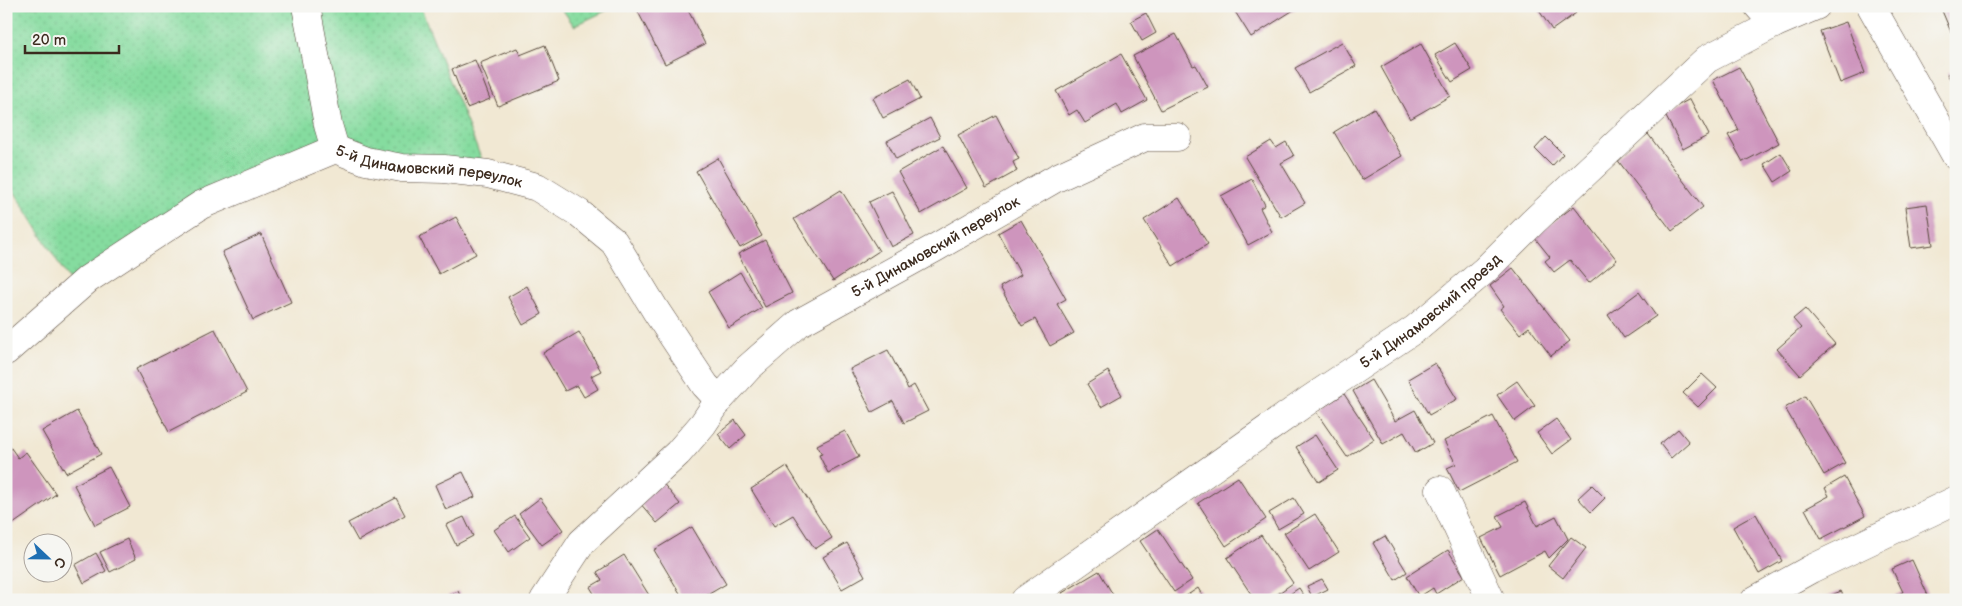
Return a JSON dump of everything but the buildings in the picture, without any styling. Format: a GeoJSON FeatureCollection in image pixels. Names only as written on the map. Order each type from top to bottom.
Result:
{"type":"FeatureCollection","features":[{"type":"Feature","properties":{"kind":"street"},"geometry":{"type":"LineString","coordinates":[[306,6],[334,149]]}},
{"type":"Feature","properties":{"kind":"street","name":"5-й Динамовский проезд"},"geometry":{"type":"LineString","coordinates":[[1025,600],[1308,400],[1415,329],[1485,270],[1707,59],[1766,15],[1816,6]]}},
{"type":"Feature","properties":{"kind":"street"},"geometry":{"type":"LineString","coordinates":[[1871,6],[1956,156]]}},
{"type":"Feature","properties":{"kind":"street","name":"5-й Динамовский переулок"},"geometry":{"type":"LineString","coordinates":[[544,600],[582,542],[678,453],[703,424],[719,400],[748,368],[799,323],[935,248],[1056,178],[1144,137],[1177,137]]}},
{"type":"Feature","properties":{"kind":"street","name":"5-й Динамовский переулок"},"geometry":{"type":"LineString","coordinates":[[6,351],[88,279],[201,205],[334,149],[366,161],[402,168],[444,169],[496,176],[537,187],[579,213],[614,242],[656,311],[705,385],[719,400]]}},
{"type":"Feature","properties":{"kind":"street"},"geometry":{"type":"LineString","coordinates":[[1440,490],[1491,600]]}},
{"type":"Feature","properties":{"kind":"street"},"geometry":{"type":"LineString","coordinates":[[1755,600],[1812,569],[1956,500]]}},
{"type":"Feature","properties":{"kind":"green space"},"geometry":{"type":"Polygon","coordinates":[[[6,6],[420,6],[483,163],[406,158],[349,142],[72,285],[6,178],[6,6]]]}},
{"type":"Feature","properties":{"kind":"green space"},"geometry":{"type":"Polygon","coordinates":[[[560,6],[616,6],[574,26],[560,6]]]}}]}
